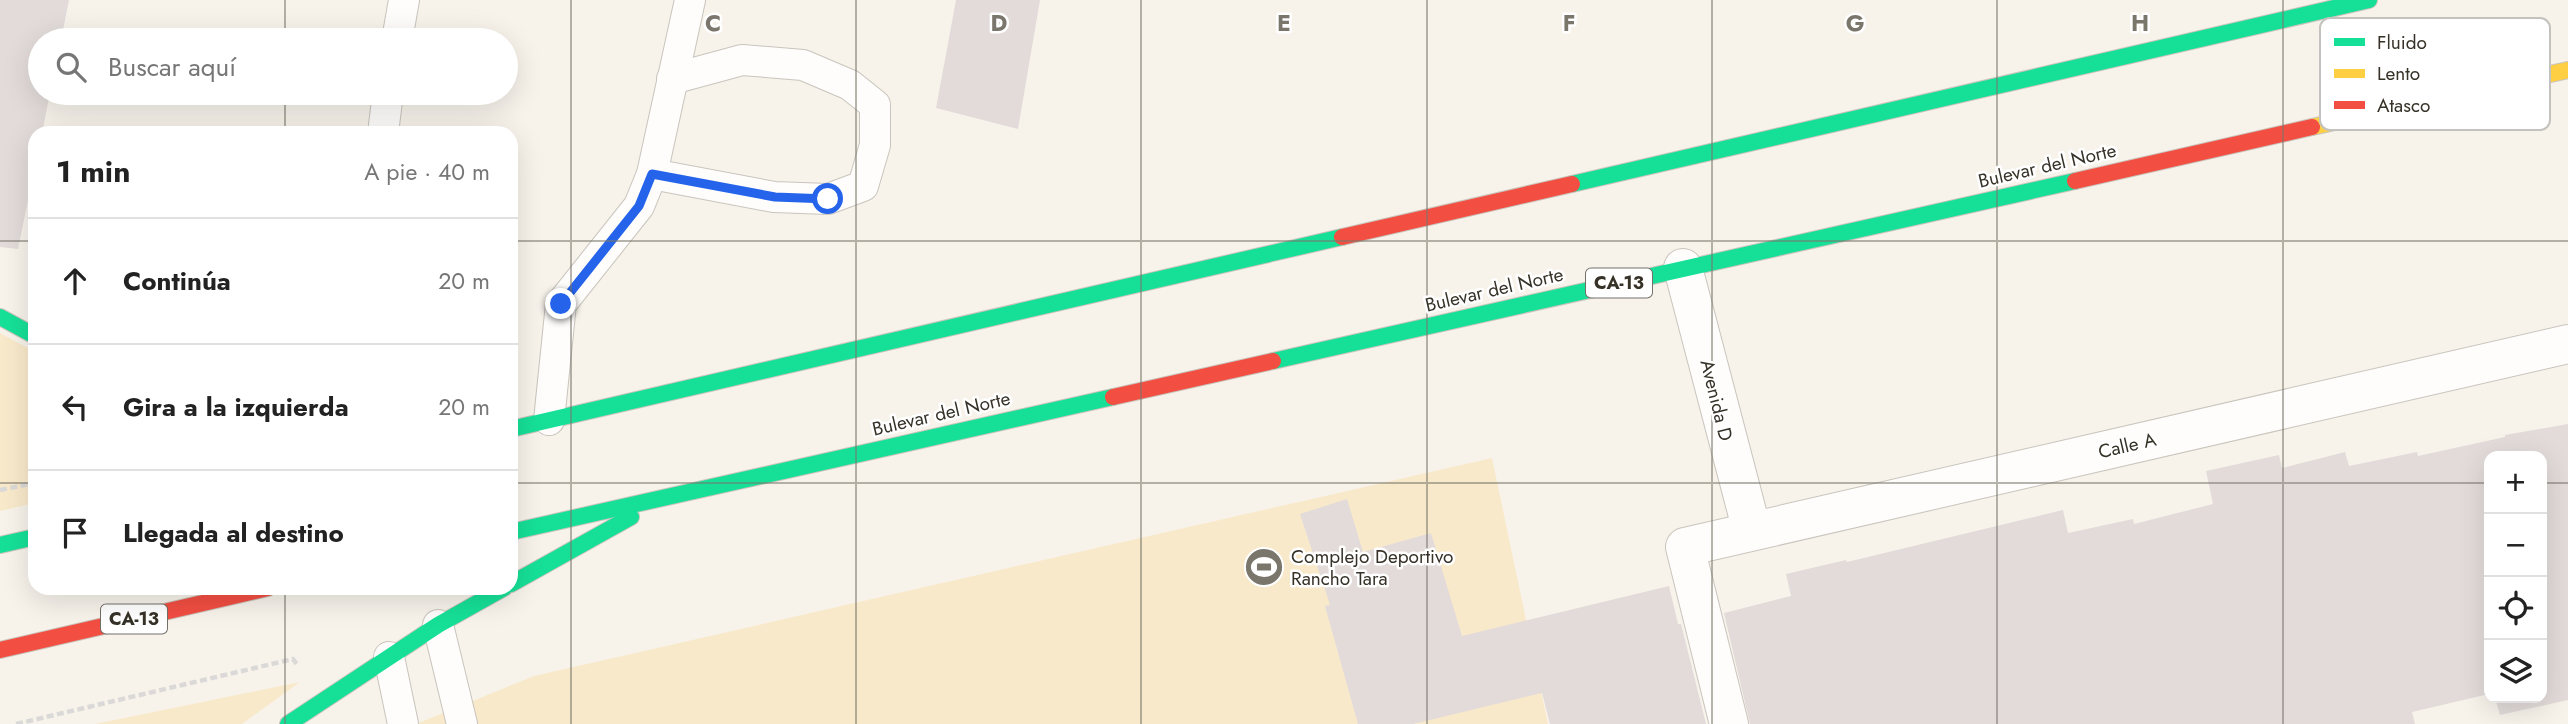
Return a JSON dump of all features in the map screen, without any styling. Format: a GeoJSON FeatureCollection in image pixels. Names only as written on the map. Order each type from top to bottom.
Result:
{"type":"FeatureCollection","features":[{"type":"Feature","properties":{"kind":"highway"},"geometry":{"type":"LineString","coordinates":[[518,427],[2369,0]]}},
{"type":"Feature","properties":{"kind":"highway","name":"Bulevar del Norte"},"geometry":{"type":"LineString","coordinates":[[2550,74],[2568,70]]}},
{"type":"Feature","properties":{"kind":"highway","name":"Bulevar del Norte"},"geometry":{"type":"LineString","coordinates":[[518,530],[2320,126]]}},
{"type":"Feature","properties":{"kind":"highway"},"geometry":{"type":"LineString","coordinates":[[0,317],[28,332]]}},
{"type":"Feature","properties":{"kind":"highway"},"geometry":{"type":"LineString","coordinates":[[518,580],[670,495]]}},
{"type":"Feature","properties":{"kind":"highway"},"geometry":{"type":"LineString","coordinates":[[0,545],[28,539]]}},
{"type":"Feature","properties":{"kind":"highway","name":"CA-13"},"geometry":{"type":"LineString","coordinates":[[0,650],[238,595]]}},
{"type":"Feature","properties":{"kind":"highway"},"geometry":{"type":"LineString","coordinates":[[288,724],[438,625],[492,595]]}},
{"type":"Feature","properties":{"kind":"street","name":"Avenida D"},"geometry":{"type":"LineString","coordinates":[[1684,268],[1752,531]]}},
{"type":"Feature","properties":{"kind":"street","name":"Calle A"},"geometry":{"type":"LineString","coordinates":[[1729,724],[1685,547],[2568,344]]}},
{"type":"Feature","properties":{"kind":"lane"},"geometry":{"type":"LineString","coordinates":[[399,28],[404,0]]}},
{"type":"Feature","properties":{"kind":"lane"},"geometry":{"type":"LineString","coordinates":[[549,420],[561,304],[639,206],[652,174],[690,0]]}},
{"type":"Feature","properties":{"kind":"lane"},"geometry":{"type":"LineString","coordinates":[[652,174],[775,197],[828,199],[863,186],[875,145],[875,105],[850,85],[803,65],[742,60],[672,79]]}},
{"type":"Feature","properties":{"kind":"lane"},"geometry":{"type":"LineString","coordinates":[[384,126],[386,105]]}},
{"type":"Feature","properties":{"kind":"lane"},"geometry":{"type":"LineString","coordinates":[[438,625],[462,724]]}},
{"type":"Feature","properties":{"kind":"lane"},"geometry":{"type":"LineString","coordinates":[[389,657],[403,724]]}},
{"type":"Feature","properties":{"kind":"path"},"geometry":{"type":"LineString","coordinates":[[0,491],[28,485]]}},
{"type":"Feature","properties":{"kind":"path"},"geometry":{"type":"LineString","coordinates":[[16,724],[293,659],[324,701]]}},
{"type":"Feature","properties":{"kind":"shaded area"},"geometry":{"type":"Polygon","coordinates":[[[0,333],[28,348],[28,505],[0,511],[0,333]]]}},
{"type":"Feature","properties":{"kind":"shaded area","name":"Complejo Deportivo Rancho Tara"},"geometry":{"type":"Polygon","coordinates":[[[1492,458],[1548,724],[416,724],[534,676],[1492,458]]]}},
{"type":"Feature","properties":{"kind":"shaded area"},"geometry":{"type":"Polygon","coordinates":[[[300,682],[242,724],[95,724],[300,682]]]}},
{"type":"Feature","properties":{"kind":"building"},"geometry":{"type":"Polygon","coordinates":[[[0,0],[69,0],[63,28],[28,28],[28,105],[48,105],[43,126],[28,126],[28,200],[18,249],[0,247],[0,0]]]}},
{"type":"Feature","properties":{"kind":"building"},"geometry":{"type":"Polygon","coordinates":[[[956,0],[1040,0],[1018,129],[936,108],[956,0]]]}},
{"type":"Feature","properties":{"kind":"building"},"geometry":{"type":"Polygon","coordinates":[[[2568,424],[2568,700],[2500,715],[2496,703],[2547,703],[2547,451],[2484,451],[2484,695],[2412,712],[2415,724],[1750,724],[1724,613],[1791,596],[1786,574],[2063,510],[2068,533],[2133,519],[2134,524],[2213,504],[2206,471],[2279,455],[2282,468],[2345,452],[2349,466],[2417,452],[2418,456],[2505,435],[2568,424]]]}},
{"type":"Feature","properties":{"kind":"building"},"geometry":{"type":"Polygon","coordinates":[[[1347,499],[1363,552],[1431,533],[1462,636],[1669,586],[1706,724],[1550,724],[1542,693],[1413,724],[1358,724],[1325,606],[1330,605],[1300,514],[1347,499]]]}},
{"type":"Feature","properties":{"kind":"traffic: fast"},"geometry":{"type":"LineString","coordinates":[[1572,184],[2369,0]]}},
{"type":"Feature","properties":{"kind":"traffic: fast"},"geometry":{"type":"LineString","coordinates":[[1273,361],[2075,181]]}},
{"type":"Feature","properties":{"kind":"traffic: fast"},"geometry":{"type":"LineString","coordinates":[[518,427],[1342,237]]}},
{"type":"Feature","properties":{"kind":"traffic: fast"},"geometry":{"type":"LineString","coordinates":[[0,317],[28,332]]}},
{"type":"Feature","properties":{"kind":"traffic: fast"},"geometry":{"type":"LineString","coordinates":[[518,530],[1113,397]]}},
{"type":"Feature","properties":{"kind":"traffic: fast"},"geometry":{"type":"LineString","coordinates":[[518,580],[631,517]]}},
{"type":"Feature","properties":{"kind":"traffic: fast"},"geometry":{"type":"LineString","coordinates":[[0,545],[28,539]]}},
{"type":"Feature","properties":{"kind":"traffic: fast"},"geometry":{"type":"LineString","coordinates":[[288,724],[438,625],[492,595]]}},
{"type":"Feature","properties":{"kind":"traffic: slow"},"geometry":{"type":"LineString","coordinates":[[2550,74],[2568,70]]}},
{"type":"Feature","properties":{"kind":"traffic: slow"},"geometry":{"type":"LineString","coordinates":[[2312,127],[2320,125]]}},
{"type":"Feature","properties":{"kind":"traffic: jam"},"geometry":{"type":"LineString","coordinates":[[2075,181],[2312,127]]}},
{"type":"Feature","properties":{"kind":"traffic: jam"},"geometry":{"type":"LineString","coordinates":[[1342,237],[1572,184]]}},
{"type":"Feature","properties":{"kind":"traffic: jam"},"geometry":{"type":"LineString","coordinates":[[1113,397],[1273,361]]}},
{"type":"Feature","properties":{"kind":"traffic: jam"},"geometry":{"type":"LineString","coordinates":[[0,650],[238,595]]}},
{"type":"Feature","properties":{"kind":"place","name":"Complejo Deportivo Rancho Tara"},"geometry":{"type":"Point","coordinates":[1264,567]}},
{"type":"Feature","properties":{"kind":"route"},"geometry":{"type":"LineString","coordinates":[[561,304],[639,206],[652,174],[775,197],[828,199]]}}]}
